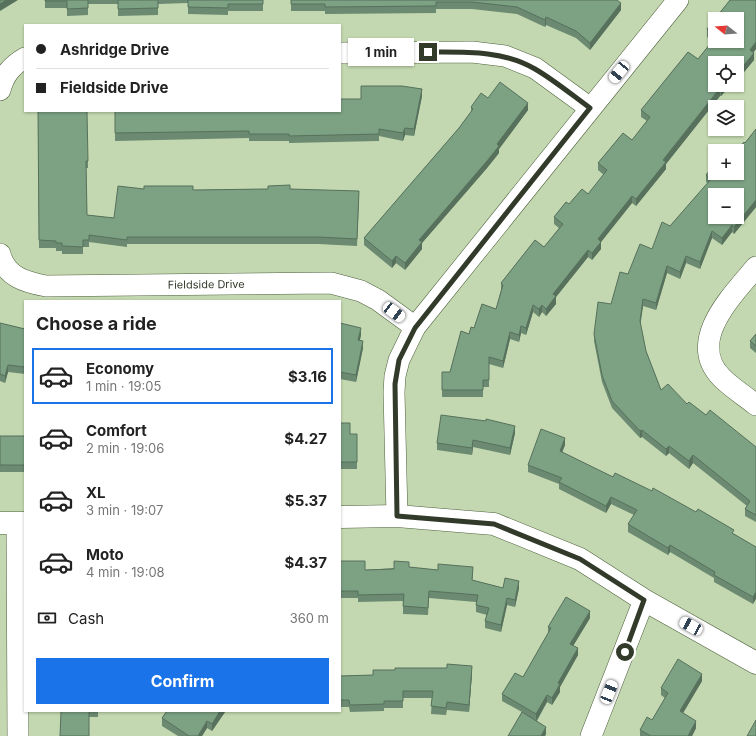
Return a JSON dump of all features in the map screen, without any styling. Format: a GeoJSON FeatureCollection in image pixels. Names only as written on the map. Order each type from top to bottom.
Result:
{"type":"FeatureCollection","features":[{"type":"Feature","properties":{"kind":"street"},"geometry":{"type":"LineString","coordinates":[[397,516],[394,392],[395,376],[399,360],[415,328],[678,0]]}},
{"type":"Feature","properties":{"kind":"street"},"geometry":{"type":"LineString","coordinates":[[341,53],[472,52],[505,56],[535,68],[590,108]]}},
{"type":"Feature","properties":{"kind":"street"},"geometry":{"type":"LineString","coordinates":[[0,90],[4,76],[15,63],[24,58]]}},
{"type":"Feature","properties":{"kind":"street","name":"Fieldside Drive"},"geometry":{"type":"LineString","coordinates":[[0,254],[3,264],[12,274],[26,282],[46,286],[332,283],[361,291],[378,300],[415,328]]}},
{"type":"Feature","properties":{"kind":"street"},"geometry":{"type":"LineString","coordinates":[[756,267],[727,303],[713,324],[708,345],[712,362],[722,377],[756,405]]}},
{"type":"Feature","properties":{"kind":"street"},"geometry":{"type":"LineString","coordinates":[[341,517],[397,516],[494,524],[580,559],[644,600],[756,663]]}},
{"type":"Feature","properties":{"kind":"street"},"geometry":{"type":"LineString","coordinates":[[14,523],[18,736]]}},
{"type":"Feature","properties":{"kind":"street"},"geometry":{"type":"LineString","coordinates":[[591,736],[644,600]]}},
{"type":"Feature","properties":{"kind":"building"},"geometry":{"type":"Polygon","coordinates":[[[0,0],[6,0],[0,4],[0,0]]]}},
{"type":"Feature","properties":{"kind":"building"},"geometry":{"type":"Polygon","coordinates":[[[45,0],[88,0],[88,8],[67,9],[67,1],[45,0]]]}},
{"type":"Feature","properties":{"kind":"building"},"geometry":{"type":"Polygon","coordinates":[[[118,0],[158,0],[158,8],[118,9],[118,0]]]}},
{"type":"Feature","properties":{"kind":"building"},"geometry":{"type":"Polygon","coordinates":[[[188,0],[263,0],[263,4],[228,4],[228,8],[188,7],[188,0]]]}},
{"type":"Feature","properties":{"kind":"building"},"geometry":{"type":"Polygon","coordinates":[[[291,0],[617,0],[621,3],[590,43],[576,31],[546,17],[545,20],[517,7],[472,2],[436,2],[436,6],[325,7],[325,4],[291,4],[291,0]]]}},
{"type":"Feature","properties":{"kind":"building"},"geometry":{"type":"Polygon","coordinates":[[[730,0],[756,0],[756,42],[750,50],[754,53],[744,65],[744,56],[708,56],[708,92],[717,92],[710,100],[708,100],[708,103],[663,160],[666,162],[636,199],[632,196],[598,239],[601,242],[592,253],[588,250],[553,294],[556,296],[546,309],[542,305],[539,309],[533,305],[526,328],[521,326],[519,335],[510,332],[503,361],[489,357],[489,380],[483,380],[483,390],[442,390],[442,372],[450,372],[461,331],[469,334],[471,327],[474,328],[482,304],[496,309],[503,285],[501,283],[535,240],[544,247],[563,224],[554,217],[566,202],[569,204],[582,189],[588,194],[607,170],[598,163],[623,133],[632,140],[650,117],[641,110],[688,52],[698,59],[708,47],[708,48],[744,48],[744,12],[720,12],[730,0]]]}},
{"type":"Feature","properties":{"kind":"building"},"geometry":{"type":"Polygon","coordinates":[[[500,82],[528,103],[497,144],[499,146],[419,240],[422,242],[405,263],[396,256],[392,261],[364,238],[459,128],[473,109],[471,107],[481,93],[488,98],[500,82]]]}},
{"type":"Feature","properties":{"kind":"building"},"geometry":{"type":"Polygon","coordinates":[[[361,86],[402,86],[422,89],[414,129],[405,128],[403,133],[379,129],[379,134],[289,136],[289,134],[249,134],[249,131],[115,133],[115,112],[341,112],[341,99],[361,99],[361,86]]]}},
{"type":"Feature","properties":{"kind":"building"},"geometry":{"type":"Polygon","coordinates":[[[38,112],[87,112],[87,215],[114,218],[118,186],[144,189],[144,186],[193,186],[193,190],[268,189],[268,186],[290,185],[290,189],[359,191],[357,239],[318,237],[127,237],[127,240],[89,235],[89,240],[83,240],[83,247],[62,246],[62,243],[56,243],[56,241],[39,240],[38,112]]]}},
{"type":"Feature","properties":{"kind":"building"},"geometry":{"type":"Polygon","coordinates":[[[756,129],[756,200],[744,215],[744,188],[708,188],[708,224],[736,224],[734,227],[732,225],[722,238],[712,231],[700,262],[686,256],[680,272],[667,266],[656,303],[643,299],[640,321],[646,351],[661,390],[668,384],[687,404],[689,402],[706,415],[710,410],[756,447],[756,515],[745,509],[750,501],[693,455],[689,461],[669,446],[666,449],[642,430],[640,431],[612,401],[602,375],[594,334],[598,302],[611,304],[620,272],[628,274],[640,244],[652,249],[662,222],[670,226],[710,180],[744,180],[744,144],[742,144],[744,142],[745,143],[756,129]]]}},
{"type":"Feature","properties":{"kind":"building"},"geometry":{"type":"Polygon","coordinates":[[[0,323],[24,329],[24,367],[8,365],[5,376],[0,374],[0,323]]]}},
{"type":"Feature","properties":{"kind":"building"},"geometry":{"type":"Polygon","coordinates":[[[341,323],[361,328],[358,340],[363,341],[356,375],[341,372],[341,323]]]}},
{"type":"Feature","properties":{"kind":"building"},"geometry":{"type":"Polygon","coordinates":[[[756,334],[756,346],[750,341],[756,334]]]}},
{"type":"Feature","properties":{"kind":"building"},"geometry":{"type":"Polygon","coordinates":[[[441,415],[486,421],[486,419],[515,426],[510,448],[473,440],[472,448],[437,443],[441,415]]]}},
{"type":"Feature","properties":{"kind":"building"},"geometry":{"type":"Polygon","coordinates":[[[341,423],[350,423],[350,434],[357,434],[357,462],[341,462],[341,423]]]}},
{"type":"Feature","properties":{"kind":"building"},"geometry":{"type":"Polygon","coordinates":[[[541,429],[565,438],[560,451],[613,477],[615,473],[652,491],[653,488],[696,512],[698,509],[734,530],[732,533],[756,547],[756,592],[753,597],[714,575],[715,572],[670,545],[668,548],[628,524],[637,510],[611,497],[606,506],[559,482],[562,478],[528,465],[541,429]]]}},
{"type":"Feature","properties":{"kind":"building"},"geometry":{"type":"Polygon","coordinates":[[[0,436],[24,436],[24,465],[0,465],[0,436]]]}},
{"type":"Feature","properties":{"kind":"building"},"geometry":{"type":"Polygon","coordinates":[[[341,561],[365,561],[365,570],[394,569],[394,561],[409,562],[409,567],[438,570],[438,564],[473,567],[472,580],[503,588],[505,578],[519,581],[515,600],[507,598],[501,625],[485,621],[489,608],[476,605],[478,595],[429,591],[428,608],[403,606],[404,594],[358,595],[358,591],[341,591],[341,561]]]}},
{"type":"Feature","properties":{"kind":"building"},"geometry":{"type":"Polygon","coordinates":[[[566,597],[590,611],[570,644],[578,648],[558,683],[560,684],[552,698],[547,695],[536,714],[502,694],[515,673],[523,677],[551,628],[548,627],[566,597]]]}},
{"type":"Feature","properties":{"kind":"building"},"geometry":{"type":"Polygon","coordinates":[[[678,659],[702,674],[680,711],[696,721],[688,736],[651,736],[640,730],[647,717],[652,720],[668,693],[661,688],[678,659]]]}},
{"type":"Feature","properties":{"kind":"building"},"geometry":{"type":"Polygon","coordinates":[[[447,664],[472,666],[469,705],[447,702],[446,708],[431,706],[433,691],[403,691],[403,701],[384,701],[384,704],[350,705],[349,700],[341,700],[341,676],[373,675],[373,670],[395,670],[395,668],[447,668],[447,664]]]}},
{"type":"Feature","properties":{"kind":"building"},"geometry":{"type":"Polygon","coordinates":[[[61,712],[89,712],[89,736],[60,736],[61,712]]]}},
{"type":"Feature","properties":{"kind":"building"},"geometry":{"type":"Polygon","coordinates":[[[166,712],[219,712],[212,724],[207,721],[198,736],[189,736],[162,718],[166,712]]]}},
{"type":"Feature","properties":{"kind":"building"},"geometry":{"type":"Polygon","coordinates":[[[522,712],[546,727],[541,736],[508,736],[522,712]]]}},
{"type":"Feature","properties":{"kind":"building"},"geometry":{"type":"Polygon","coordinates":[[[756,720],[756,736],[747,736],[756,720]]]}},
{"type":"Feature","properties":{"kind":"route"},"geometry":{"type":"LineString","coordinates":[[428,52],[472,52],[505,56],[535,68],[590,108],[415,328],[404,347],[395,376],[394,392],[397,516],[494,524],[532,538],[580,559],[644,600],[625,652]]}}]}
